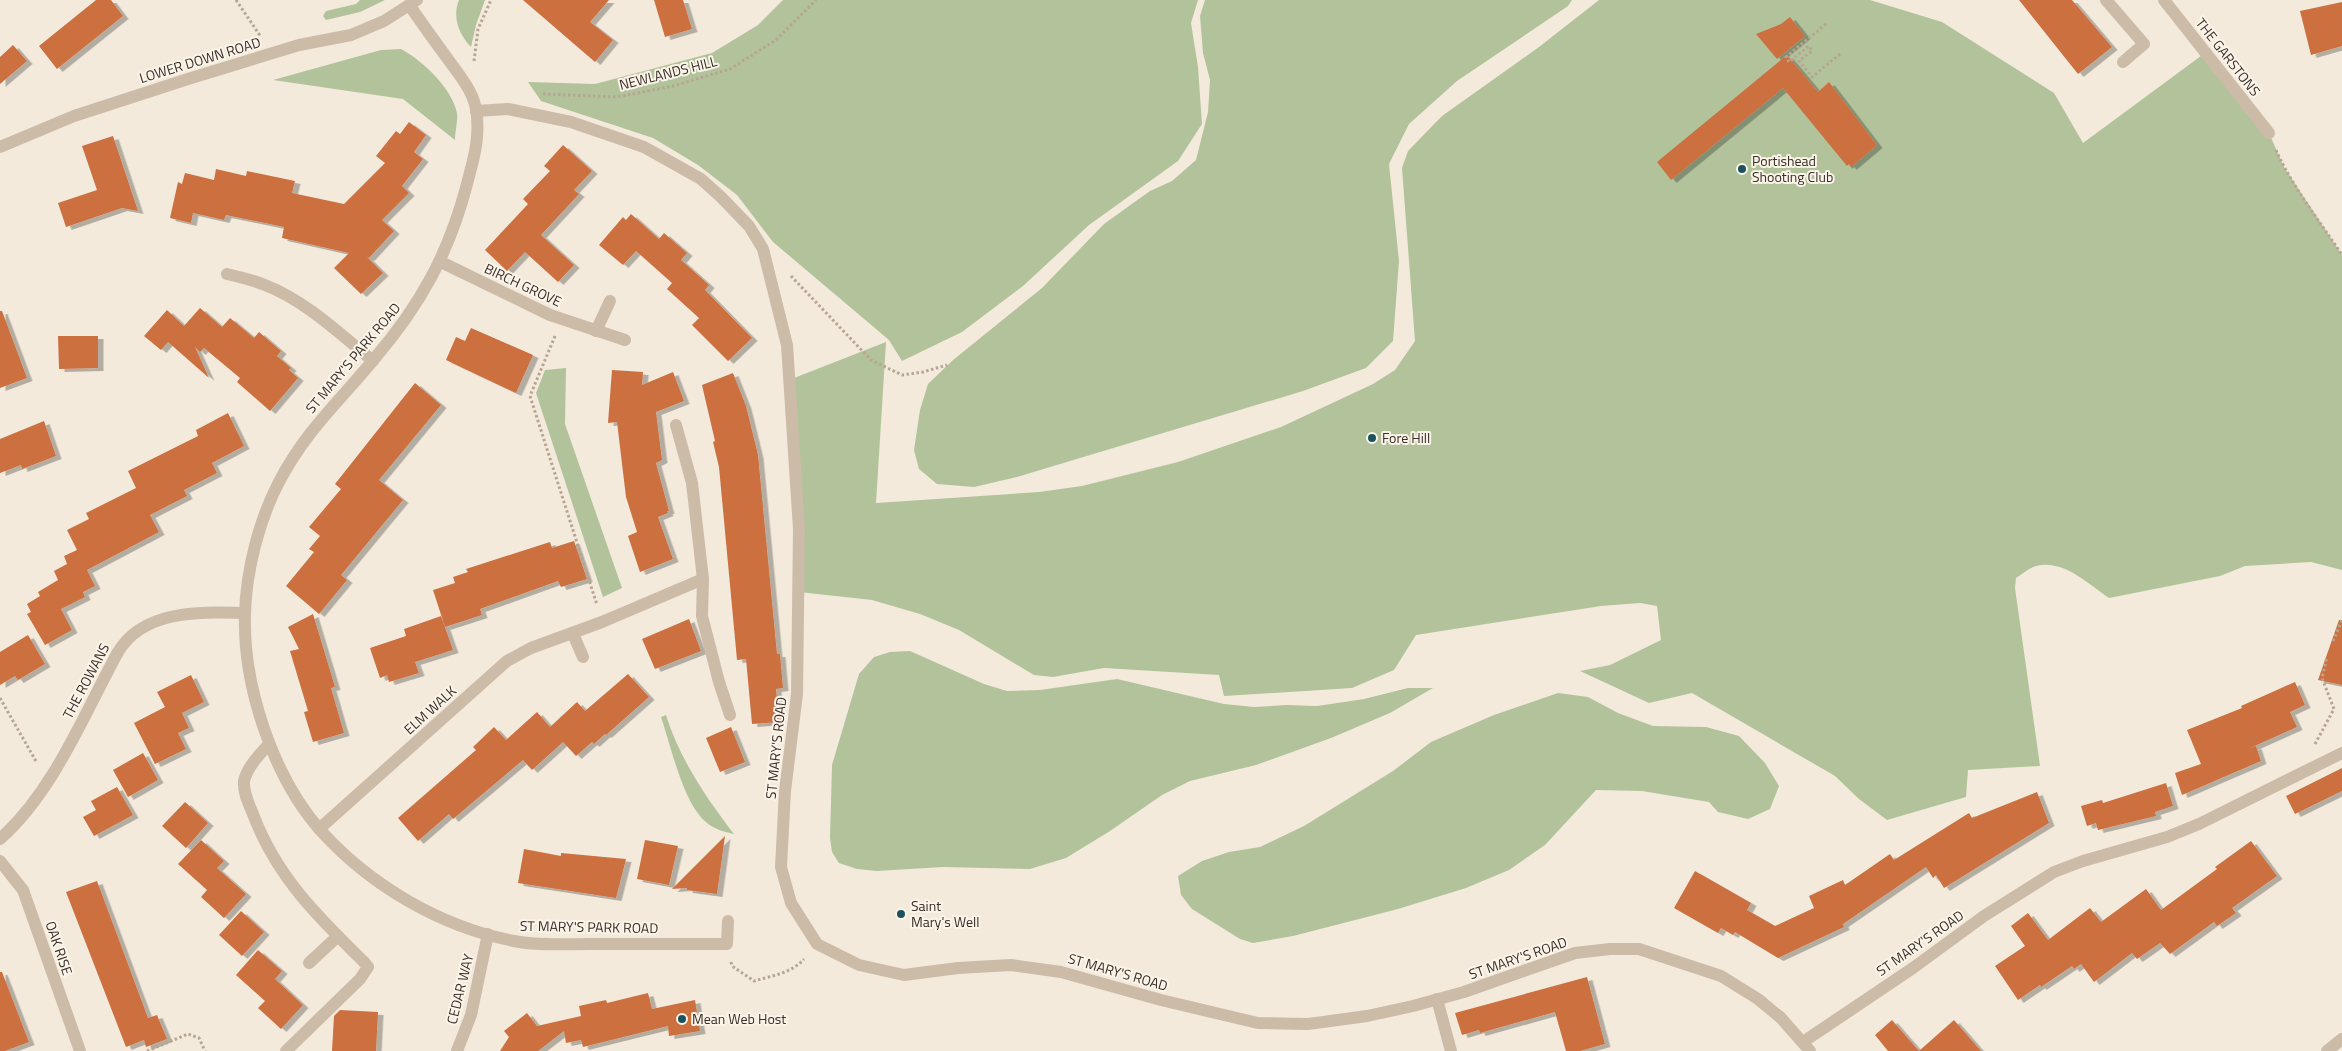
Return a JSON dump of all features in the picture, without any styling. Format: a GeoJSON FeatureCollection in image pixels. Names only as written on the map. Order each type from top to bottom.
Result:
{"type":"FeatureCollection","features":[{"type":"Feature","properties":{"kind":"street"},"geometry":{"type":"LineString","coordinates":[[2106,0],[2144,44],[2123,62]]}},
{"type":"Feature","properties":{"kind":"street","name":"THE GARSTONS"},"geometry":{"type":"LineString","coordinates":[[2164,0],[2268,132]]}},
{"type":"Feature","properties":{"kind":"street","name":"LOWER DOWN ROAD"},"geometry":{"type":"LineString","coordinates":[[0,148],[74,116],[272,54],[318,41],[351,35],[368,29],[413,3]]}},
{"type":"Feature","properties":{"kind":"street","name":"ST MARY'S PARK ROAD"},"geometry":{"type":"LineString","coordinates":[[413,3],[469,90],[476,111],[477,140],[474,156],[453,231],[424,294],[373,361],[313,428],[291,460],[277,487],[254,553],[245,613],[250,670],[269,744],[295,794],[319,829],[365,872],[405,900],[442,919],[515,941],[547,944],[727,944]]}},
{"type":"Feature","properties":{"kind":"street","name":"ST MARY'S ROAD"},"geometry":{"type":"LineString","coordinates":[[476,111],[508,109],[572,122],[644,147],[700,180],[721,196],[749,226],[764,249],[787,345],[799,529],[797,694],[785,791],[781,867],[791,903],[817,944],[859,965],[904,975],[958,968],[1011,965],[1061,972],[1161,1000],[1258,1023],[1308,1024],[1367,1016],[1424,1003],[1575,953],[1610,949],[1639,949],[1722,976],[1758,999],[1781,1018],[1807,1046],[1984,916],[2054,872],[2074,864],[2183,831],[2342,753]]}},
{"type":"Feature","properties":{"kind":"street","name":"BIRCH GROVE"},"geometry":{"type":"LineString","coordinates":[[440,262],[562,320],[625,340]]}},
{"type":"Feature","properties":{"kind":"street"},"geometry":{"type":"LineString","coordinates":[[254,281],[257,268]]}},
{"type":"Feature","properties":{"kind":"street"},"geometry":{"type":"LineString","coordinates":[[227,274],[274,288],[301,304],[373,361]]}},
{"type":"Feature","properties":{"kind":"street"},"geometry":{"type":"LineString","coordinates":[[596,331],[610,301]]}},
{"type":"Feature","properties":{"kind":"street"},"geometry":{"type":"LineString","coordinates":[[676,425],[692,483],[704,579],[702,616],[719,682],[730,715]]}},
{"type":"Feature","properties":{"kind":"street","name":"ELM WALK"},"geometry":{"type":"LineString","coordinates":[[319,829],[507,662],[531,648],[573,634],[704,579]]}},
{"type":"Feature","properties":{"kind":"street","name":"THE ROWANS"},"geometry":{"type":"LineString","coordinates":[[0,839],[24,813],[48,781],[118,652],[132,635],[160,620],[182,614],[202,612],[245,613]]}},
{"type":"Feature","properties":{"kind":"street"},"geometry":{"type":"LineString","coordinates":[[573,634],[583,657]]}},
{"type":"Feature","properties":{"kind":"street"},"geometry":{"type":"LineString","coordinates":[[269,744],[247,773],[244,782],[245,795],[263,842],[308,906],[368,967],[360,979],[286,1051]]}},
{"type":"Feature","properties":{"kind":"street","name":"OAK RISE"},"geometry":{"type":"LineString","coordinates":[[0,861],[23,890],[80,1051]]}},
{"type":"Feature","properties":{"kind":"street"},"geometry":{"type":"LineString","coordinates":[[727,944],[728,921]]}},
{"type":"Feature","properties":{"kind":"street","name":"CEDAR WAY"},"geometry":{"type":"LineString","coordinates":[[457,1051],[471,1015],[488,934]]}},
{"type":"Feature","properties":{"kind":"street"},"geometry":{"type":"LineString","coordinates":[[309,963],[338,936]]}},
{"type":"Feature","properties":{"kind":"street"},"geometry":{"type":"LineString","coordinates":[[1437,999],[1451,1051]]}},
{"type":"Feature","properties":{"kind":"street"},"geometry":{"type":"LineString","coordinates":[[2327,1051],[2342,1039]]}},
{"type":"Feature","properties":{"kind":"path"},"geometry":{"type":"LineString","coordinates":[[236,0],[272,54]]}},
{"type":"Feature","properties":{"kind":"path"},"geometry":{"type":"LineString","coordinates":[[469,90],[478,29],[491,0]]}},
{"type":"Feature","properties":{"kind":"path","name":"NEWLANDS HILL"},"geometry":{"type":"LineString","coordinates":[[542,94],[617,97],[673,86],[730,69],[776,40],[816,0]]}},
{"type":"Feature","properties":{"kind":"path"},"geometry":{"type":"LineString","coordinates":[[1826,24],[1786,58],[1790,62],[1809,46],[1812,51],[1799,61],[1812,77],[1840,54]]}},
{"type":"Feature","properties":{"kind":"path"},"geometry":{"type":"LineString","coordinates":[[2268,132],[2284,167],[2342,255]]}},
{"type":"Feature","properties":{"kind":"path"},"geometry":{"type":"LineString","coordinates":[[790,275],[871,360],[902,375],[923,372],[947,365]]}},
{"type":"Feature","properties":{"kind":"path"},"geometry":{"type":"LineString","coordinates":[[562,320],[530,396],[602,622]]}},
{"type":"Feature","properties":{"kind":"path"},"geometry":{"type":"LineString","coordinates":[[2333,641],[2342,620]]}},
{"type":"Feature","properties":{"kind":"path"},"geometry":{"type":"LineString","coordinates":[[2298,775],[2334,709],[2322,678],[2327,657]]}},
{"type":"Feature","properties":{"kind":"path"},"geometry":{"type":"LineString","coordinates":[[0,698],[48,781]]}},
{"type":"Feature","properties":{"kind":"path"},"geometry":{"type":"LineString","coordinates":[[727,944],[732,966],[754,981],[780,974],[798,965],[817,944]]}},
{"type":"Feature","properties":{"kind":"path"},"geometry":{"type":"LineString","coordinates":[[147,1051],[188,1034],[199,1038],[205,1051]]}},
{"type":"Feature","properties":{"kind":"green space"},"geometry":{"type":"Polygon","coordinates":[[[360,0],[385,0],[360,12],[326,20],[323,16],[326,11],[356,4],[360,0]]]}},
{"type":"Feature","properties":{"kind":"green space"},"geometry":{"type":"Polygon","coordinates":[[[459,0],[485,0],[471,47],[463,37],[458,25],[456,13],[459,0]]]}},
{"type":"Feature","properties":{"kind":"green space"},"geometry":{"type":"Polygon","coordinates":[[[783,0],[1198,0],[1191,23],[1198,67],[1202,124],[1178,161],[1089,225],[1023,286],[962,332],[902,361],[889,340],[773,242],[737,195],[698,165],[653,138],[541,101],[528,82],[595,84],[712,53],[758,25],[783,0]]]}},
{"type":"Feature","properties":{"kind":"green space"},"geometry":{"type":"Polygon","coordinates":[[[1205,0],[1572,0],[1568,6],[1457,81],[1409,124],[1389,164],[1399,261],[1393,341],[1366,368],[1303,391],[1017,477],[974,487],[937,484],[919,469],[914,450],[920,410],[928,384],[953,360],[1042,288],[1104,224],[1150,191],[1172,181],[1196,160],[1208,112],[1210,80],[1203,53],[1200,16],[1205,0]]]}},
{"type":"Feature","properties":{"kind":"green space"},"geometry":{"type":"Polygon","coordinates":[[[1599,0],[1870,0],[1942,22],[2054,93],[2083,143],[2205,53],[2269,133],[2284,167],[2342,255],[2342,570],[2311,562],[2245,566],[2220,576],[2109,598],[2083,579],[2065,569],[2046,565],[2031,568],[2016,578],[2015,588],[2040,766],[1968,770],[1966,797],[1887,820],[1859,799],[1835,776],[1692,693],[1649,703],[1580,671],[1610,665],[1661,640],[1657,606],[1640,603],[1601,606],[1416,635],[1394,670],[1352,688],[1224,696],[1219,675],[1104,668],[1053,677],[1034,675],[959,630],[920,614],[872,600],[799,592],[789,380],[886,342],[876,503],[1039,492],[1082,486],[1178,462],[1281,427],[1373,384],[1395,370],[1415,341],[1402,168],[1408,151],[1442,116],[1539,47],[1599,0]]]}},
{"type":"Feature","properties":{"kind":"green space"},"geometry":{"type":"Polygon","coordinates":[[[401,49],[427,67],[449,94],[457,113],[455,140],[403,99],[273,80],[381,50],[401,49]]]}},
{"type":"Feature","properties":{"kind":"green space"},"geometry":{"type":"Polygon","coordinates":[[[566,368],[565,424],[622,588],[603,597],[536,393],[545,370],[566,368]]]}},
{"type":"Feature","properties":{"kind":"green space"},"geometry":{"type":"Polygon","coordinates":[[[910,651],[984,684],[1007,691],[1040,690],[1117,679],[1224,704],[1254,707],[1317,706],[1364,699],[1408,688],[1433,688],[1390,713],[1331,738],[1256,765],[1190,781],[1162,795],[1110,831],[1066,858],[1030,869],[943,867],[877,871],[857,869],[839,863],[832,852],[830,838],[832,765],[859,674],[874,657],[890,652],[910,651]]]}},
{"type":"Feature","properties":{"kind":"green space"},"geometry":{"type":"Polygon","coordinates":[[[1558,693],[1588,697],[1618,713],[1653,726],[1706,727],[1739,736],[1765,763],[1779,786],[1770,809],[1748,819],[1718,812],[1709,802],[1642,791],[1596,790],[1545,845],[1509,870],[1466,888],[1398,909],[1293,936],[1253,943],[1240,939],[1192,909],[1181,895],[1178,876],[1202,861],[1229,852],[1260,847],[1304,826],[1393,771],[1431,742],[1494,715],[1558,693]]]}},
{"type":"Feature","properties":{"kind":"green space"},"geometry":{"type":"Polygon","coordinates":[[[666,715],[678,747],[695,778],[734,834],[712,827],[698,813],[691,802],[684,788],[661,717],[666,715]]]}},
{"type":"Feature","properties":{"kind":"building"},"geometry":{"type":"Polygon","coordinates":[[[96,0],[111,0],[123,16],[57,69],[39,46],[96,0]]]}},
{"type":"Feature","properties":{"kind":"building"},"geometry":{"type":"Polygon","coordinates":[[[523,0],[609,0],[590,22],[613,40],[595,62],[523,0]]]}},
{"type":"Feature","properties":{"kind":"building"},"geometry":{"type":"Polygon","coordinates":[[[654,0],[683,0],[692,29],[665,37],[654,0]]]}},
{"type":"Feature","properties":{"kind":"building"},"geometry":{"type":"Polygon","coordinates":[[[2019,0],[2072,0],[2112,47],[2078,74],[2019,0]]]}},
{"type":"Feature","properties":{"kind":"building"},"geometry":{"type":"Polygon","coordinates":[[[2342,2],[2342,46],[2311,55],[2300,11],[2342,2]]]}},
{"type":"Feature","properties":{"kind":"building"},"geometry":{"type":"Polygon","coordinates":[[[1790,17],[1805,36],[1777,59],[1756,34],[1781,24],[1790,17]]]}},
{"type":"Feature","properties":{"kind":"building"},"geometry":{"type":"Polygon","coordinates":[[[13,45],[27,61],[0,84],[0,57],[13,45]]]}},
{"type":"Feature","properties":{"kind":"building"},"geometry":{"type":"Polygon","coordinates":[[[1787,55],[1818,92],[1829,82],[1877,145],[1851,167],[1849,164],[1847,166],[1783,88],[1671,180],[1657,162],[1787,55]]]}},
{"type":"Feature","properties":{"kind":"building"},"geometry":{"type":"Polygon","coordinates":[[[409,122],[426,135],[414,152],[423,159],[402,186],[409,193],[382,220],[394,231],[369,258],[367,257],[383,273],[361,294],[334,268],[349,253],[282,238],[284,227],[226,215],[224,220],[193,213],[191,223],[170,218],[178,182],[182,184],[185,173],[214,180],[216,169],[246,176],[247,171],[295,181],[292,193],[344,204],[385,163],[376,156],[396,131],[400,134],[409,122]]]}},
{"type":"Feature","properties":{"kind":"building"},"geometry":{"type":"Polygon","coordinates":[[[113,136],[138,211],[122,208],[66,227],[58,203],[97,190],[82,146],[113,136]]]}},
{"type":"Feature","properties":{"kind":"building"},"geometry":{"type":"Polygon","coordinates":[[[563,145],[592,171],[574,190],[579,194],[541,235],[574,265],[558,282],[525,252],[507,271],[485,250],[528,204],[523,199],[550,171],[544,166],[563,145]]]}},
{"type":"Feature","properties":{"kind":"building"},"geometry":{"type":"Polygon","coordinates":[[[631,214],[659,239],[664,233],[687,253],[681,260],[709,285],[705,290],[752,338],[728,361],[692,325],[699,318],[667,289],[672,283],[636,251],[623,265],[599,245],[623,217],[626,220],[631,214]]]}},
{"type":"Feature","properties":{"kind":"building"},"geometry":{"type":"Polygon","coordinates":[[[200,308],[222,327],[230,318],[254,338],[259,332],[281,351],[277,356],[291,368],[289,370],[298,378],[270,411],[237,382],[240,378],[204,348],[200,352],[195,347],[209,378],[168,342],[161,350],[144,336],[167,310],[184,326],[200,308]]]}},
{"type":"Feature","properties":{"kind":"building"},"geometry":{"type":"Polygon","coordinates":[[[0,311],[2,311],[27,378],[0,388],[0,311]]]}},
{"type":"Feature","properties":{"kind":"building"},"geometry":{"type":"Polygon","coordinates":[[[471,328],[533,355],[516,393],[446,360],[456,337],[465,341],[471,328]]]}},
{"type":"Feature","properties":{"kind":"building"},"geometry":{"type":"Polygon","coordinates":[[[58,336],[98,336],[98,368],[59,369],[58,336]]]}},
{"type":"Feature","properties":{"kind":"building"},"geometry":{"type":"Polygon","coordinates":[[[612,370],[643,372],[642,385],[673,372],[684,401],[656,412],[662,460],[656,463],[669,511],[658,517],[673,559],[640,572],[628,536],[637,532],[626,497],[617,422],[608,423],[612,370]]]}},
{"type":"Feature","properties":{"kind":"building"},"geometry":{"type":"Polygon","coordinates":[[[733,373],[746,406],[758,455],[777,654],[780,654],[783,688],[776,689],[779,722],[752,724],[746,659],[737,660],[719,467],[702,385],[733,373]]]}},
{"type":"Feature","properties":{"kind":"building"},"geometry":{"type":"Polygon","coordinates":[[[415,383],[441,405],[379,480],[403,500],[341,575],[347,580],[319,614],[286,586],[314,552],[309,549],[320,536],[309,527],[341,489],[335,484],[415,383]]]}},
{"type":"Feature","properties":{"kind":"building"},"geometry":{"type":"Polygon","coordinates":[[[228,413],[244,446],[212,463],[217,473],[184,490],[187,496],[150,515],[159,532],[87,570],[95,586],[83,592],[85,597],[61,609],[72,630],[45,645],[27,614],[31,612],[27,604],[40,596],[38,592],[58,580],[54,571],[67,564],[64,556],[77,550],[67,530],[89,519],[86,513],[136,488],[128,471],[198,436],[196,430],[228,413]]]}},
{"type":"Feature","properties":{"kind":"building"},"geometry":{"type":"Polygon","coordinates":[[[44,421],[56,456],[22,469],[21,465],[0,473],[0,439],[44,421]]]}},
{"type":"Feature","properties":{"kind":"building"},"geometry":{"type":"Polygon","coordinates":[[[574,541],[587,579],[561,587],[558,581],[480,609],[482,615],[445,627],[433,590],[455,583],[453,577],[468,572],[466,569],[550,542],[552,548],[574,541]]]}},
{"type":"Feature","properties":{"kind":"building"},"geometry":{"type":"Polygon","coordinates":[[[313,614],[335,687],[331,688],[344,733],[313,742],[304,712],[308,711],[290,651],[299,649],[288,627],[313,614]]]}},
{"type":"Feature","properties":{"kind":"building"},"geometry":{"type":"Polygon","coordinates":[[[441,616],[453,650],[415,662],[419,673],[389,682],[387,675],[380,678],[370,648],[406,636],[404,629],[441,616]]]}},
{"type":"Feature","properties":{"kind":"building"},"geometry":{"type":"Polygon","coordinates":[[[689,619],[701,651],[655,669],[642,639],[689,619]]]}},
{"type":"Feature","properties":{"kind":"building"},"geometry":{"type":"Polygon","coordinates":[[[2339,620],[2342,620],[2342,685],[2318,680],[2339,620]]]}},
{"type":"Feature","properties":{"kind":"building"},"geometry":{"type":"Polygon","coordinates":[[[28,635],[45,664],[18,680],[15,676],[0,685],[0,652],[28,635]]]}},
{"type":"Feature","properties":{"kind":"building"},"geometry":{"type":"Polygon","coordinates":[[[628,674],[649,697],[606,735],[594,744],[592,742],[576,756],[563,742],[532,770],[523,760],[453,819],[449,814],[418,841],[398,818],[476,750],[473,747],[494,727],[506,740],[537,712],[550,727],[577,702],[585,711],[628,674]]]}},
{"type":"Feature","properties":{"kind":"building"},"geometry":{"type":"Polygon","coordinates":[[[191,675],[204,702],[182,713],[189,728],[178,733],[186,749],[155,764],[134,723],[165,707],[157,692],[191,675]]]}},
{"type":"Feature","properties":{"kind":"building"},"geometry":{"type":"Polygon","coordinates":[[[2295,682],[2305,705],[2290,712],[2297,727],[2248,749],[2256,746],[2261,761],[2182,795],[2175,773],[2201,764],[2187,730],[2242,708],[2241,706],[2295,682]]]}},
{"type":"Feature","properties":{"kind":"building"},"geometry":{"type":"Polygon","coordinates":[[[731,727],[745,762],[720,772],[706,738],[731,727]]]}},
{"type":"Feature","properties":{"kind":"building"},"geometry":{"type":"Polygon","coordinates":[[[143,753],[158,780],[128,797],[113,770],[143,753]]]}},
{"type":"Feature","properties":{"kind":"building"},"geometry":{"type":"Polygon","coordinates":[[[2342,768],[2342,791],[2295,814],[2286,796],[2342,768]]]}},
{"type":"Feature","properties":{"kind":"building"},"geometry":{"type":"Polygon","coordinates":[[[2166,783],[2173,806],[2155,812],[2156,816],[2098,830],[2096,823],[2087,826],[2081,806],[2102,800],[2103,803],[2166,783]]]}},
{"type":"Feature","properties":{"kind":"building"},"geometry":{"type":"Polygon","coordinates":[[[117,787],[133,815],[94,836],[83,817],[96,810],[91,801],[117,787]]]}},
{"type":"Feature","properties":{"kind":"building"},"geometry":{"type":"Polygon","coordinates":[[[2037,792],[2049,823],[1944,888],[1936,875],[1933,878],[1926,867],[1843,924],[1844,927],[1778,958],[1735,932],[1733,935],[1721,928],[1718,933],[1674,908],[1695,871],[1751,903],[1747,910],[1775,926],[1814,908],[1809,896],[1843,880],[1845,885],[1890,854],[1894,860],[1969,813],[1972,818],[2037,792]]]}},
{"type":"Feature","properties":{"kind":"building"},"geometry":{"type":"Polygon","coordinates":[[[185,802],[208,823],[186,848],[162,826],[185,802]]]}},
{"type":"Feature","properties":{"kind":"building"},"geometry":{"type":"Polygon","coordinates":[[[725,836],[717,894],[687,890],[687,888],[672,889],[725,836]]]}},
{"type":"Feature","properties":{"kind":"building"},"geometry":{"type":"Polygon","coordinates":[[[201,840],[224,861],[217,868],[246,894],[224,918],[201,897],[207,890],[178,864],[201,840]]]}},
{"type":"Feature","properties":{"kind":"building"},"geometry":{"type":"Polygon","coordinates":[[[645,840],[678,846],[669,885],[637,879],[645,840]]]}},
{"type":"Feature","properties":{"kind":"building"},"geometry":{"type":"Polygon","coordinates":[[[2251,841],[2277,876],[2232,908],[2236,913],[2217,926],[2214,922],[2170,954],[2160,943],[2137,959],[2132,953],[2094,982],[2081,964],[2074,969],[2072,966],[2018,1000],[1995,966],[2025,946],[2011,926],[2028,913],[2048,940],[2090,908],[2101,922],[2146,889],[2161,910],[2217,869],[2215,867],[2251,841]]]}},
{"type":"Feature","properties":{"kind":"building"},"geometry":{"type":"Polygon","coordinates":[[[524,849],[561,856],[561,853],[626,859],[616,898],[518,883],[524,849]]]}},
{"type":"Feature","properties":{"kind":"building"},"geometry":{"type":"Polygon","coordinates":[[[97,881],[148,1018],[157,1015],[167,1039],[146,1047],[144,1040],[126,1047],[66,892],[97,881]]]}},
{"type":"Feature","properties":{"kind":"building"},"geometry":{"type":"Polygon","coordinates":[[[241,911],[264,932],[242,956],[219,935],[241,911]]]}},
{"type":"Feature","properties":{"kind":"building"},"geometry":{"type":"Polygon","coordinates":[[[258,950],[282,971],[275,979],[303,1005],[281,1029],[258,1008],[265,1001],[236,975],[258,950]]]}},
{"type":"Feature","properties":{"kind":"building"},"geometry":{"type":"Polygon","coordinates":[[[0,972],[2,972],[29,1042],[5,1051],[0,1051],[0,972]]]}},
{"type":"Feature","properties":{"kind":"building"},"geometry":{"type":"Polygon","coordinates":[[[1587,977],[1605,1044],[1580,1051],[1566,1051],[1555,1012],[1480,1033],[1479,1030],[1462,1035],[1455,1013],[1587,977]]]}},
{"type":"Feature","properties":{"kind":"building"},"geometry":{"type":"Polygon","coordinates":[[[648,993],[652,1009],[695,1000],[700,1031],[669,1036],[668,1026],[583,1047],[581,1040],[566,1043],[564,1031],[538,1051],[500,1051],[509,1037],[504,1031],[527,1013],[537,1026],[581,1016],[579,1006],[606,1000],[607,1003],[648,993]]]}},
{"type":"Feature","properties":{"kind":"building"},"geometry":{"type":"Polygon","coordinates":[[[340,1010],[378,1012],[376,1051],[332,1051],[334,1016],[340,1010]]]}},
{"type":"Feature","properties":{"kind":"building"},"geometry":{"type":"Polygon","coordinates":[[[1892,1020],[1919,1051],[1888,1051],[1875,1035],[1892,1020]]]}},
{"type":"Feature","properties":{"kind":"building"},"geometry":{"type":"Polygon","coordinates":[[[1954,1020],[1981,1051],[1919,1051],[1954,1020]]]}},
{"type":"Feature","properties":{"kind":"place","name":"Portishead Shooting Club"},"geometry":{"type":"Point","coordinates":[1742,169]}},
{"type":"Feature","properties":{"kind":"place","name":"Fore Hill"},"geometry":{"type":"Point","coordinates":[1372,438]}},
{"type":"Feature","properties":{"kind":"place","name":"Saint Mary's Well"},"geometry":{"type":"Point","coordinates":[901,914]}},
{"type":"Feature","properties":{"kind":"place","name":"Mean Web Host"},"geometry":{"type":"Point","coordinates":[682,1019]}}]}
